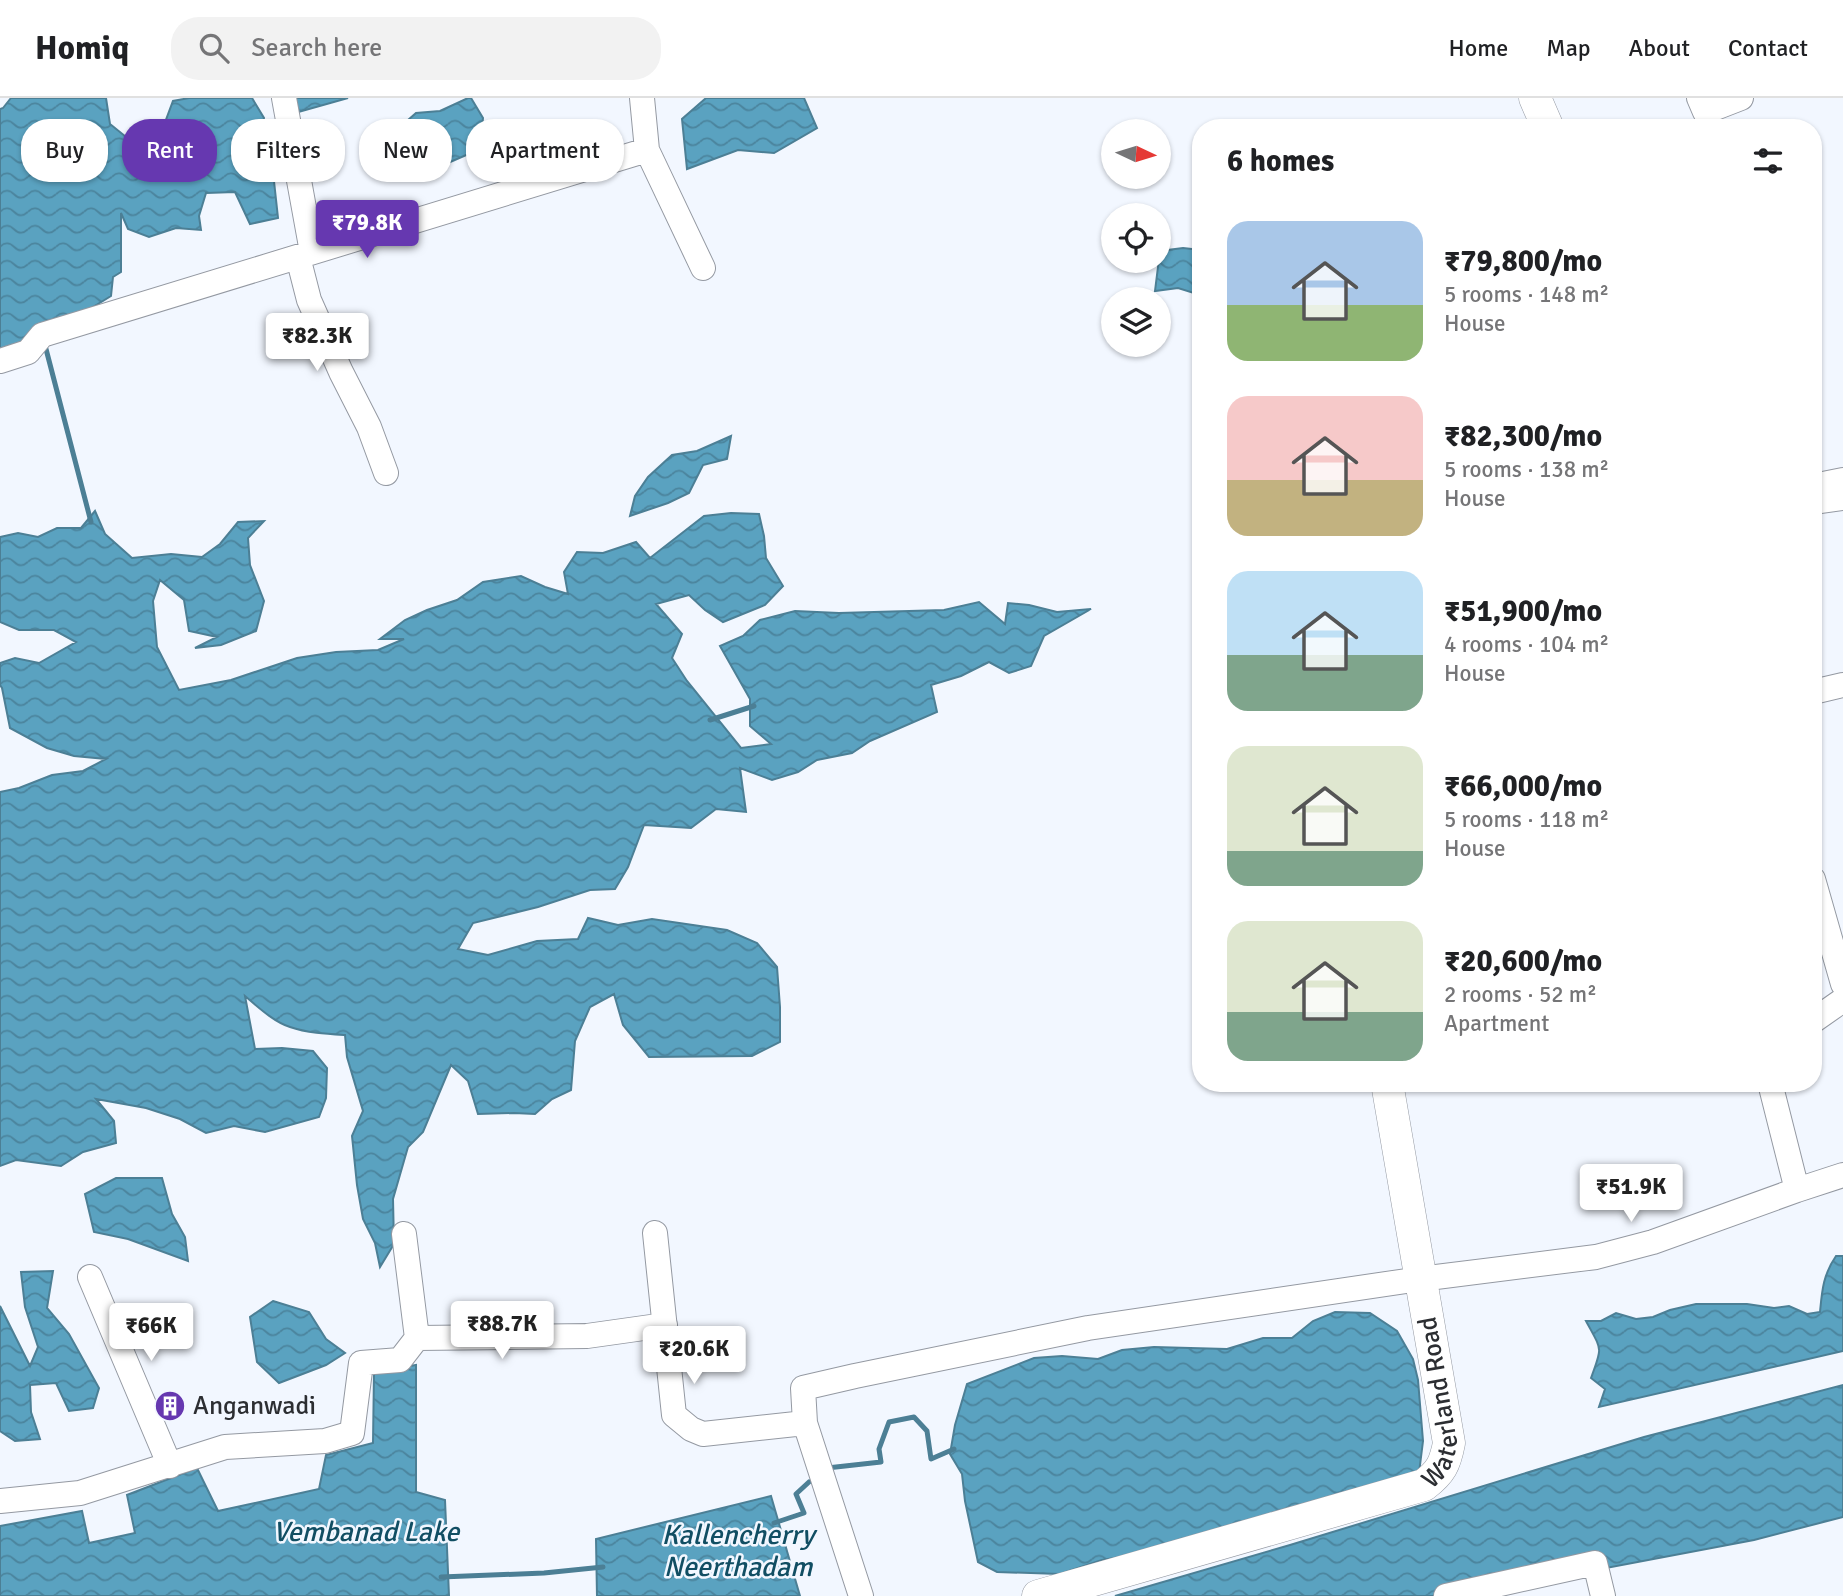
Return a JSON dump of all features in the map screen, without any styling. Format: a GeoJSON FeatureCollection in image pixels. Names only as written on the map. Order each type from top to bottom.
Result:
{"type":"FeatureCollection","features":[{"type":"Feature","properties":{"kind":"main road"},"geometry":{"type":"LineString","coordinates":[[1535,98],[1544,119]]}},
{"type":"Feature","properties":{"kind":"main road","name":"Waterland Road"},"geometry":{"type":"LineString","coordinates":[[1038,1596],[1424,1485],[1436,1476],[1445,1463],[1449,1443],[1389,1092]]}},
{"type":"Feature","properties":{"kind":"street"},"geometry":{"type":"LineString","coordinates":[[284,98],[309,300],[369,427],[386,473]]}},
{"type":"Feature","properties":{"kind":"street"},"geometry":{"type":"LineString","coordinates":[[642,98],[647,150],[703,268]]}},
{"type":"Feature","properties":{"kind":"street"},"geometry":{"type":"LineString","coordinates":[[1704,113],[1741,98]]}},
{"type":"Feature","properties":{"kind":"street"},"geometry":{"type":"LineString","coordinates":[[0,361],[28,352],[42,335],[647,150]]}},
{"type":"Feature","properties":{"kind":"street"},"geometry":{"type":"LineString","coordinates":[[1822,484],[1843,480]]}},
{"type":"Feature","properties":{"kind":"street"},"geometry":{"type":"LineString","coordinates":[[1822,501],[1843,498]]}},
{"type":"Feature","properties":{"kind":"street"},"geometry":{"type":"LineString","coordinates":[[1822,690],[1843,685]]}},
{"type":"Feature","properties":{"kind":"street"},"geometry":{"type":"LineString","coordinates":[[1832,903],[1843,984]]}},
{"type":"Feature","properties":{"kind":"street"},"geometry":{"type":"LineString","coordinates":[[1822,1015],[1843,1000]]}},
{"type":"Feature","properties":{"kind":"street"},"geometry":{"type":"LineString","coordinates":[[1772,1092],[1797,1189]]}},
{"type":"Feature","properties":{"kind":"street"},"geometry":{"type":"LineString","coordinates":[[861,1596],[805,1423],[803,1388],[1088,1328],[1596,1256],[1653,1242],[1843,1175]]}},
{"type":"Feature","properties":{"kind":"street"},"geometry":{"type":"LineString","coordinates":[[655,1233],[674,1415],[691,1429],[703,1434],[805,1423]]}},
{"type":"Feature","properties":{"kind":"street"},"geometry":{"type":"LineString","coordinates":[[0,1501],[80,1493],[225,1447],[325,1441],[352,1433],[360,1363],[400,1360],[417,1338],[404,1234]]}},
{"type":"Feature","properties":{"kind":"street"},"geometry":{"type":"LineString","coordinates":[[90,1278],[170,1466]]}},
{"type":"Feature","properties":{"kind":"street"},"geometry":{"type":"LineString","coordinates":[[417,1338],[587,1336],[666,1325]]}},
{"type":"Feature","properties":{"kind":"street"},"geometry":{"type":"LineString","coordinates":[[1446,1596],[1595,1563],[1603,1596]]}},
{"type":"Feature","properties":{"kind":"water"},"geometry":{"type":"Polygon","coordinates":[[[11,98],[106,98],[110,124],[122,134],[122,182],[217,182],[217,119],[166,119],[173,101],[189,98],[252,98],[264,119],[231,119],[231,182],[274,182],[278,218],[250,224],[235,192],[206,193],[199,216],[201,230],[176,228],[149,237],[128,229],[121,213],[121,272],[113,277],[111,296],[0,353],[0,109],[11,98]]]}},
{"type":"Feature","properties":{"kind":"water"},"geometry":{"type":"Polygon","coordinates":[[[294,98],[348,98],[295,113],[294,98]]]}},
{"type":"Feature","properties":{"kind":"water"},"geometry":{"type":"Polygon","coordinates":[[[471,98],[483,118],[466,119],[466,155],[452,161],[452,119],[409,119],[416,113],[440,111],[471,98]]]}},
{"type":"Feature","properties":{"kind":"water"},"geometry":{"type":"Polygon","coordinates":[[[706,98],[804,98],[817,128],[774,153],[738,150],[687,169],[682,119],[706,98]]]}},
{"type":"Feature","properties":{"kind":"water"},"geometry":{"type":"Polygon","coordinates":[[[1192,249],[1192,292],[1178,288],[1156,287],[1157,273],[1171,273],[1171,250],[1192,249]]]}},
{"type":"Feature","properties":{"kind":"water"},"geometry":{"type":"Polygon","coordinates":[[[731,436],[727,459],[703,465],[689,493],[630,516],[635,496],[648,477],[672,455],[697,451],[731,436]]]}},
{"type":"Feature","properties":{"kind":"water"},"geometry":{"type":"Polygon","coordinates":[[[95,511],[105,534],[132,558],[171,554],[202,557],[220,544],[238,522],[264,521],[248,538],[250,565],[264,601],[256,631],[221,645],[195,648],[217,637],[189,631],[184,600],[160,580],[153,601],[157,647],[179,690],[231,680],[297,658],[336,652],[378,650],[404,639],[380,639],[405,620],[457,600],[483,582],[521,576],[568,594],[564,572],[577,552],[603,553],[636,542],[650,558],[704,516],[759,514],[766,558],[783,586],[765,605],[723,622],[689,595],[656,604],[682,634],[672,658],[741,748],[771,744],[750,726],[750,699],[720,646],[743,636],[760,620],[795,611],[839,613],[944,610],[979,602],[1005,624],[1008,603],[1057,612],[1091,609],[1044,636],[1031,666],[1009,673],[989,662],[961,676],[931,685],[937,712],[870,741],[852,753],[817,760],[798,772],[772,780],[740,768],[746,812],[716,809],[691,828],[644,825],[628,867],[615,889],[590,890],[538,907],[473,923],[458,949],[488,955],[537,941],[578,939],[588,918],[618,925],[652,919],[727,930],[757,943],[777,967],[780,1042],[752,1056],[649,1057],[623,1025],[614,994],[590,1007],[575,1041],[571,1090],[552,1099],[535,1114],[478,1114],[468,1081],[451,1065],[423,1132],[408,1147],[393,1199],[394,1244],[380,1267],[375,1243],[363,1219],[357,1185],[352,1136],[363,1111],[347,1057],[345,1035],[310,1032],[284,1025],[245,996],[255,1049],[313,1051],[327,1068],[326,1098],[319,1117],[265,1132],[234,1126],[206,1133],[180,1119],[146,1108],[96,1099],[114,1121],[116,1143],[83,1152],[61,1166],[16,1160],[0,1166],[0,792],[19,788],[52,775],[83,771],[106,759],[74,756],[47,748],[10,728],[0,685],[0,663],[15,658],[39,663],[76,642],[54,630],[19,630],[0,622],[0,537],[18,533],[38,537],[57,528],[81,528],[95,511]]]}},
{"type":"Feature","properties":{"kind":"water"},"geometry":{"type":"Polygon","coordinates":[[[116,1178],[162,1178],[172,1214],[185,1237],[188,1261],[128,1239],[94,1232],[85,1194],[116,1178]]]}},
{"type":"Feature","properties":{"kind":"water"},"geometry":{"type":"Polygon","coordinates":[[[1836,1256],[1843,1256],[1843,1351],[1599,1407],[1605,1389],[1591,1378],[1599,1349],[1586,1321],[1601,1321],[1616,1313],[1636,1319],[1653,1317],[1696,1304],[1747,1304],[1774,1308],[1789,1306],[1807,1314],[1820,1312],[1826,1277],[1836,1256]]]}},
{"type":"Feature","properties":{"kind":"water"},"geometry":{"type":"Polygon","coordinates":[[[53,1271],[47,1308],[69,1334],[99,1388],[93,1408],[69,1411],[56,1383],[30,1385],[31,1412],[40,1439],[15,1441],[0,1431],[0,1306],[30,1366],[38,1347],[25,1307],[21,1272],[53,1271]]]}},
{"type":"Feature","properties":{"kind":"water"},"geometry":{"type":"Polygon","coordinates":[[[273,1301],[309,1312],[326,1339],[345,1353],[326,1365],[279,1383],[257,1362],[250,1317],[273,1301]]]}},
{"type":"Feature","properties":{"kind":"water"},"geometry":{"type":"Polygon","coordinates":[[[1335,1312],[1370,1313],[1397,1331],[1413,1359],[1418,1380],[1423,1441],[1419,1473],[1176,1548],[1102,1560],[1060,1574],[997,1572],[978,1562],[962,1474],[950,1454],[967,1384],[1034,1358],[1062,1356],[1098,1359],[1122,1350],[1154,1347],[1227,1349],[1263,1338],[1292,1338],[1313,1321],[1335,1312]]]}},
{"type":"Feature","properties":{"kind":"water","name":"Vembanad Lake"},"geometry":{"type":"Polygon","coordinates":[[[416,1365],[416,1492],[445,1500],[449,1596],[0,1596],[0,1526],[82,1511],[89,1543],[135,1533],[127,1495],[197,1468],[218,1511],[319,1489],[326,1455],[373,1443],[374,1372],[416,1365]]]}},
{"type":"Feature","properties":{"kind":"water"},"geometry":{"type":"Polygon","coordinates":[[[1843,1385],[1843,1517],[1754,1540],[1458,1596],[1115,1596],[1644,1437],[1843,1385]]]}},
{"type":"Feature","properties":{"kind":"water","name":"Kallencherry Neerthadam"},"geometry":{"type":"Polygon","coordinates":[[[771,1496],[800,1596],[597,1596],[596,1539],[771,1496]]]}},
{"type":"Feature","properties":{"kind":"waterway"},"geometry":{"type":"LineString","coordinates":[[46,349],[91,522]]}},
{"type":"Feature","properties":{"kind":"waterway"},"geometry":{"type":"LineString","coordinates":[[710,720],[754,706]]}},
{"type":"Feature","properties":{"kind":"waterway"},"geometry":{"type":"LineString","coordinates":[[827,1468],[881,1462],[879,1449],[889,1422],[914,1417],[927,1431],[931,1459],[954,1449]]}},
{"type":"Feature","properties":{"kind":"waterway"},"geometry":{"type":"LineString","coordinates":[[774,1523],[804,1513],[796,1494],[809,1482]]}},
{"type":"Feature","properties":{"kind":"waterway"},"geometry":{"type":"LineString","coordinates":[[441,1577],[544,1573],[603,1567]]}},
{"type":"Feature","properties":{"kind":"place","name":"Anganwadi"},"geometry":{"type":"Point","coordinates":[170,1406]}}]}
